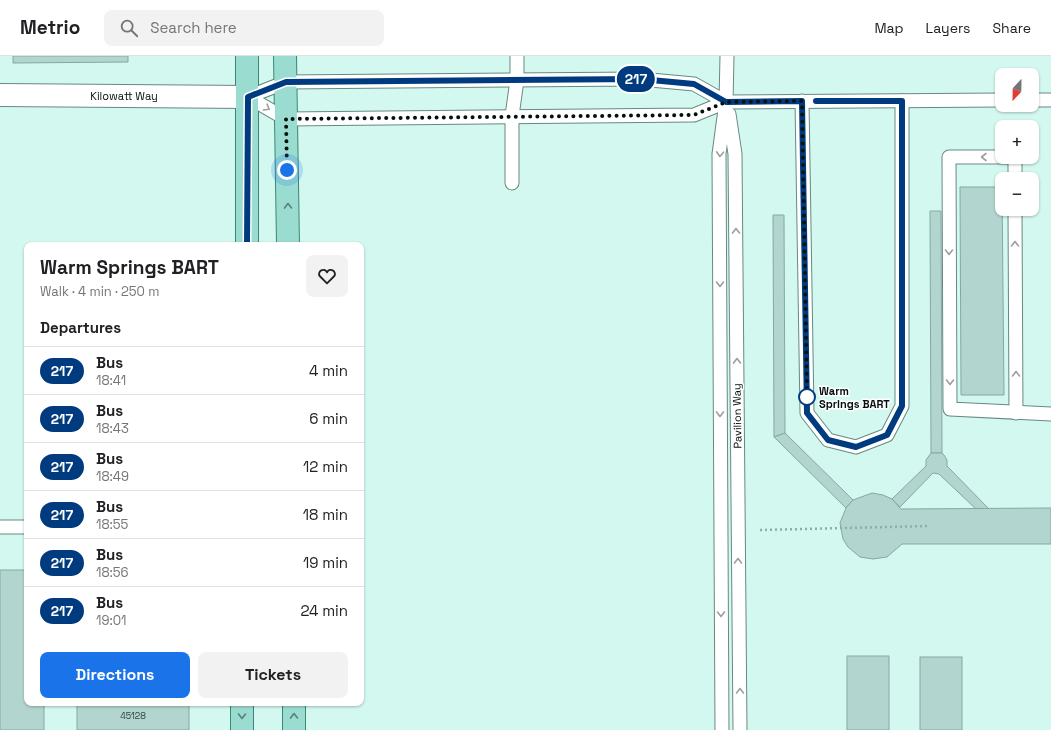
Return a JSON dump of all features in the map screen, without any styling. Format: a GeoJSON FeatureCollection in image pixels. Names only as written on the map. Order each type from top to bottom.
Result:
{"type":"FeatureCollection","features":[{"type":"Feature","properties":{"kind":"main road"},"geometry":{"type":"LineString","coordinates":[[247,56],[247,242]]}},
{"type":"Feature","properties":{"kind":"main road"},"geometry":{"type":"LineString","coordinates":[[285,56],[288,242]]}},
{"type":"Feature","properties":{"kind":"main road"},"geometry":{"type":"LineString","coordinates":[[242,706],[242,730]]}},
{"type":"Feature","properties":{"kind":"main road"},"geometry":{"type":"LineString","coordinates":[[294,706],[294,730]]}},
{"type":"Feature","properties":{"kind":"street","name":"Kilowatt Way"},"geometry":{"type":"LineString","coordinates":[[0,95],[248,97]]}},
{"type":"Feature","properties":{"kind":"lane"},"geometry":{"type":"LineString","coordinates":[[512,183],[512,116],[518,80],[517,56]]}},
{"type":"Feature","properties":{"kind":"lane","name":"Pavilion Way"},"geometry":{"type":"LineString","coordinates":[[722,730],[719,154],[726,102],[727,56]]}},
{"type":"Feature","properties":{"kind":"lane"},"geometry":{"type":"LineString","coordinates":[[248,97],[286,82],[640,79],[694,84],[726,102]]}},
{"type":"Feature","properties":{"kind":"lane"},"geometry":{"type":"LineString","coordinates":[[248,97],[286,119],[694,115],[726,102],[995,100]]}},
{"type":"Feature","properties":{"kind":"lane"},"geometry":{"type":"LineString","coordinates":[[1039,100],[1051,100]]}},
{"type":"Feature","properties":{"kind":"lane"},"geometry":{"type":"LineString","coordinates":[[802,101],[807,413],[828,440],[856,447],[887,435],[902,406],[902,101]]}},
{"type":"Feature","properties":{"kind":"lane","name":"Pavilion Way"},"geometry":{"type":"LineString","coordinates":[[726,102],[735,154],[740,730]]}},
{"type":"Feature","properties":{"kind":"lane"},"geometry":{"type":"LineString","coordinates":[[1015,172],[1015,157],[949,157],[950,409],[1051,414]]}},
{"type":"Feature","properties":{"kind":"lane"},"geometry":{"type":"LineString","coordinates":[[1015,216],[1016,413]]}},
{"type":"Feature","properties":{"kind":"lane"},"geometry":{"type":"LineString","coordinates":[[0,527],[24,527]]}},
{"type":"Feature","properties":{"kind":"path"},"geometry":{"type":"LineString","coordinates":[[760,530],[930,526]]}},
{"type":"Feature","properties":{"kind":"building"},"geometry":{"type":"Polygon","coordinates":[[[13,56],[128,56],[128,62],[13,63],[13,56]]]}},
{"type":"Feature","properties":{"kind":"building"},"geometry":{"type":"Polygon","coordinates":[[[960,187],[995,187],[995,216],[1002,216],[1004,395],[961,395],[960,187]]]}},
{"type":"Feature","properties":{"kind":"building"},"geometry":{"type":"Polygon","coordinates":[[[930,211],[941,211],[942,453],[931,453],[930,211]]]}},
{"type":"Feature","properties":{"kind":"building"},"geometry":{"type":"Polygon","coordinates":[[[773,215],[784,215],[785,433],[774,437],[773,215]]]}},
{"type":"Feature","properties":{"kind":"building"},"geometry":{"type":"Polygon","coordinates":[[[785,433],[853,500],[846,508],[774,437],[785,433]]]}},
{"type":"Feature","properties":{"kind":"building"},"geometry":{"type":"Polygon","coordinates":[[[931,453],[942,453],[947,460],[947,466],[989,509],[976,509],[939,474],[933,473],[900,507],[892,499],[926,466],[926,460],[931,453]]]}},
{"type":"Feature","properties":{"kind":"building"},"geometry":{"type":"Polygon","coordinates":[[[872,493],[883,495],[892,499],[901,509],[1051,508],[1051,544],[902,544],[887,557],[873,559],[860,557],[848,547],[843,539],[840,523],[846,508],[853,500],[872,493]]]}},
{"type":"Feature","properties":{"kind":"building"},"geometry":{"type":"Polygon","coordinates":[[[0,570],[24,570],[24,706],[44,706],[44,730],[0,730],[0,570]]]}},
{"type":"Feature","properties":{"kind":"building"},"geometry":{"type":"Polygon","coordinates":[[[847,656],[889,656],[889,730],[847,730],[847,656]]]}},
{"type":"Feature","properties":{"kind":"building"},"geometry":{"type":"Polygon","coordinates":[[[920,657],[962,657],[962,730],[920,730],[920,657]]]}},
{"type":"Feature","properties":{"kind":"building"},"geometry":{"type":"Polygon","coordinates":[[[77,706],[189,706],[189,730],[77,730],[77,706]]]}},
{"type":"Feature","properties":{"kind":"bus line","name":"217"},"geometry":{"type":"LineString","coordinates":[[247,242],[248,97],[286,82],[640,79],[694,84],[726,102],[802,101],[807,413],[828,440],[856,447],[887,435],[902,406],[902,101],[816,101]]}},
{"type":"Feature","properties":{"kind":"place","name":"Warm Springs BART"},"geometry":{"type":"Point","coordinates":[807,397]}},
{"type":"Feature","properties":{"kind":"route"},"geometry":{"type":"LineString","coordinates":[[287,170],[286,119],[694,115],[726,102],[802,101],[807,397]]}}]}
